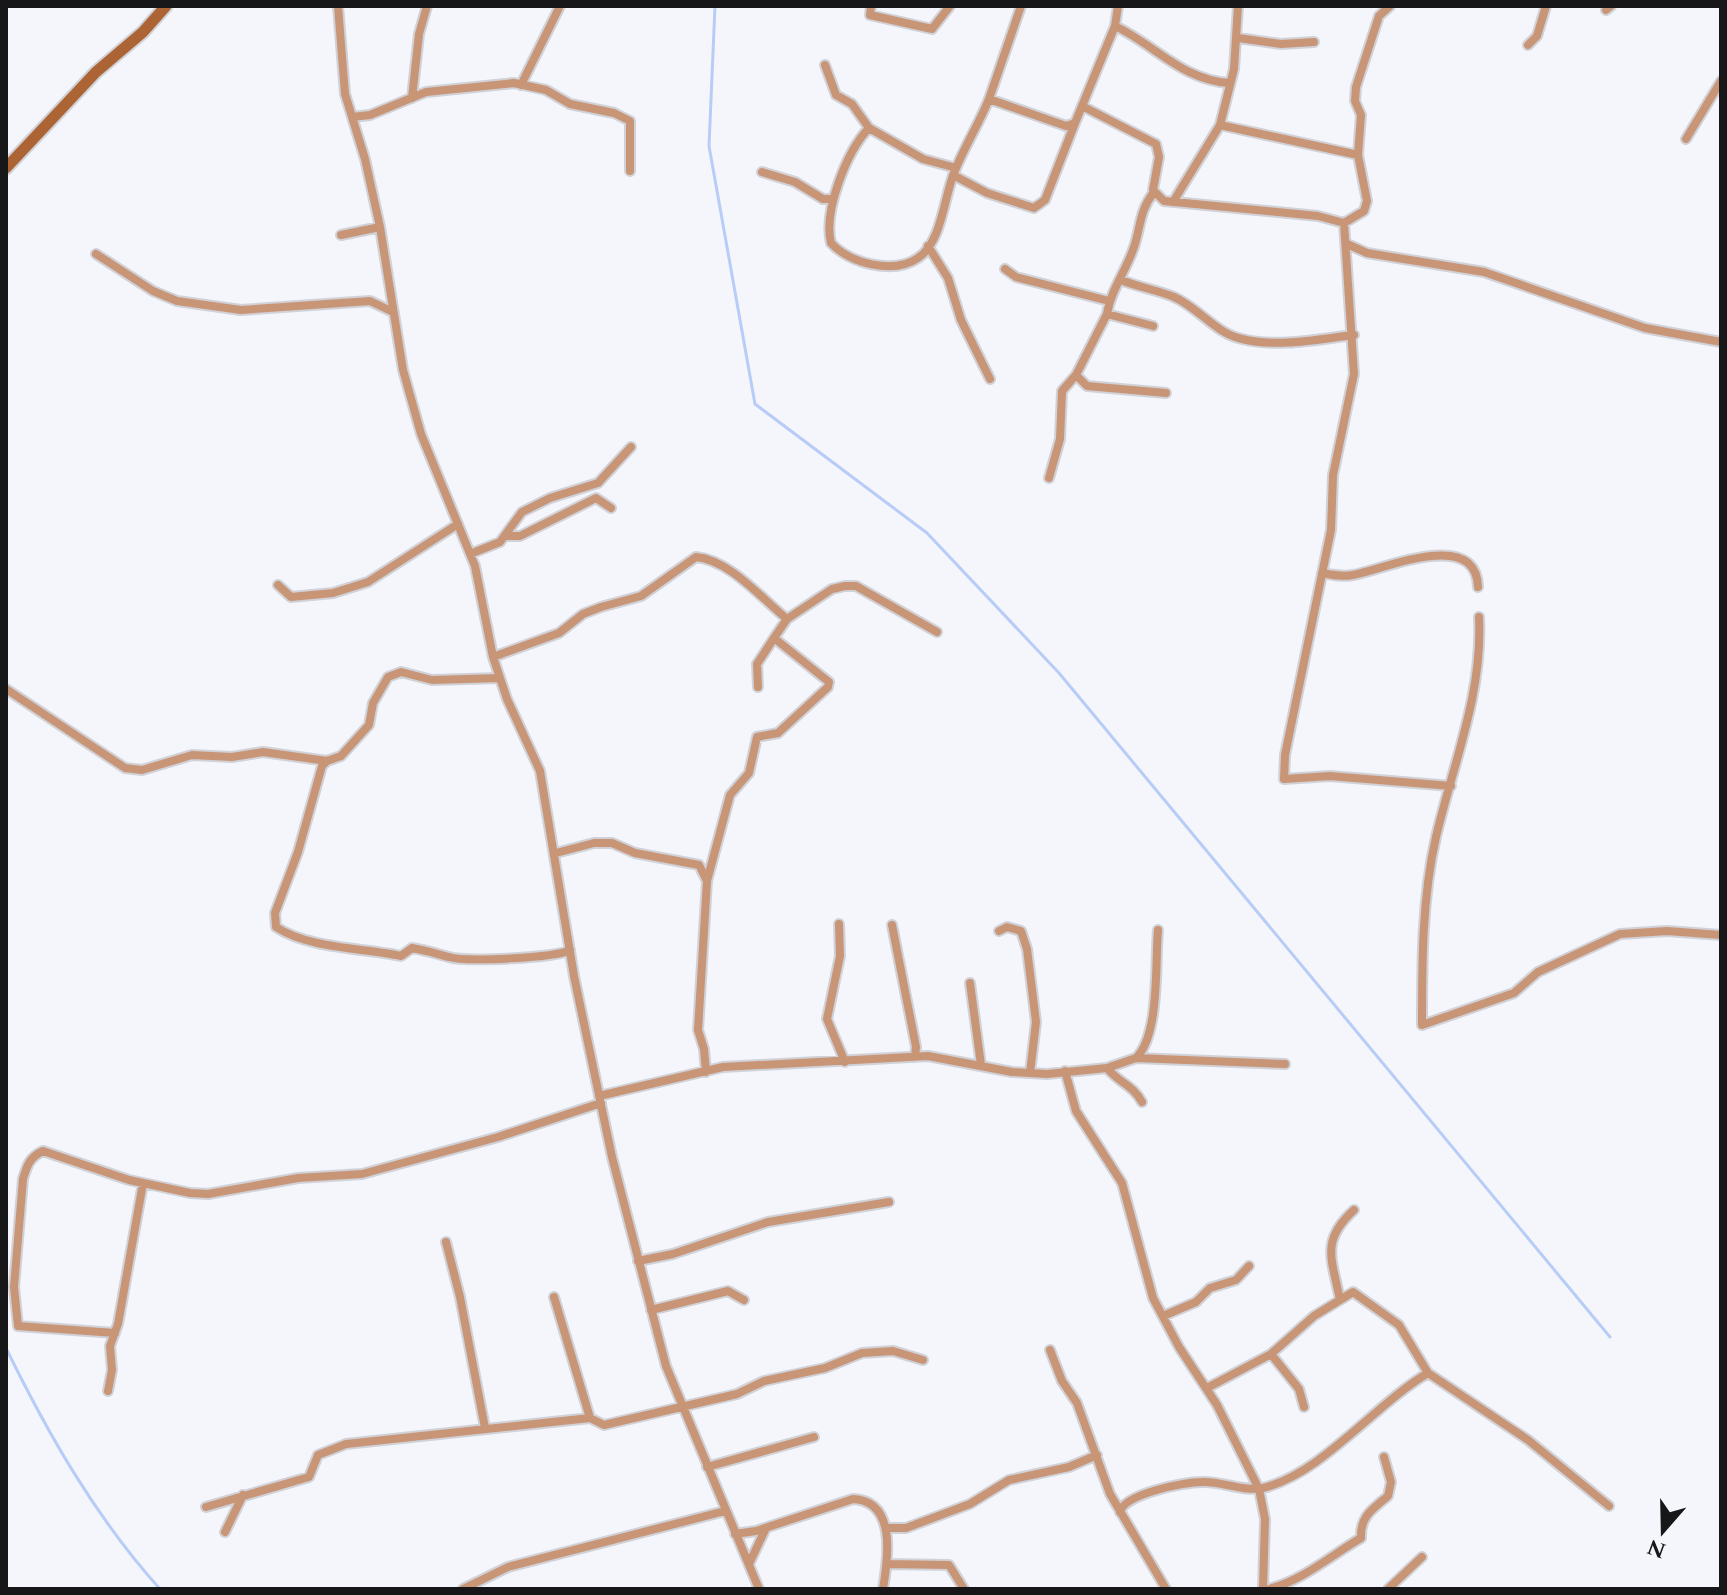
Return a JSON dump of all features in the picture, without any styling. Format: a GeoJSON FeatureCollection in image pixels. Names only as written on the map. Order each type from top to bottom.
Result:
{"type":"FeatureCollection","features":[{"type":"Feature","properties":{"kind":"main road"},"geometry":{"type":"LineString","coordinates":[[6,168],[96,72],[143,32],[166,6]]}},
{"type":"Feature","properties":{"kind":"street"},"geometry":{"type":"LineString","coordinates":[[338,6],[340,56],[380,227],[403,370],[421,434],[470,554],[484,597],[493,657],[500,678],[540,771],[570,950],[600,1099],[651,1310],[681,1405],[759,1589]]}},
{"type":"Feature","properties":{"kind":"street"},"geometry":{"type":"LineString","coordinates":[[412,98],[419,34],[427,6]]}},
{"type":"Feature","properties":{"kind":"street"},"geometry":{"type":"LineString","coordinates":[[521,85],[560,6]]}},
{"type":"Feature","properties":{"kind":"street"},"geometry":{"type":"LineString","coordinates":[[871,6],[870,15],[932,29],[950,6]]}},
{"type":"Feature","properties":{"kind":"street"},"geometry":{"type":"LineString","coordinates":[[869,128],[853,144],[839,188],[832,199],[831,243],[852,260],[900,264],[917,259],[928,246],[954,172],[989,99],[1021,6]]}},
{"type":"Feature","properties":{"kind":"street"},"geometry":{"type":"LineString","coordinates":[[825,65],[836,95],[852,104],[869,128],[923,159],[954,172],[987,193],[1034,208],[1045,200],[1084,107],[1115,26],[1118,6]]}},
{"type":"Feature","properties":{"kind":"street"},"geometry":{"type":"LineString","coordinates":[[1173,202],[1220,125],[1238,38],[1238,6]]}},
{"type":"Feature","properties":{"kind":"street"},"geometry":{"type":"LineString","coordinates":[[1376,6],[1379,16]]}},
{"type":"Feature","properties":{"kind":"street"},"geometry":{"type":"LineString","coordinates":[[1154,192],[1164,201],[1318,216],[1344,223],[1364,211],[1367,201],[1358,155],[1361,115],[1355,101],[1356,87],[1379,16],[1390,6]]}},
{"type":"Feature","properties":{"kind":"street"},"geometry":{"type":"LineString","coordinates":[[1528,45],[1537,36],[1546,6]]}},
{"type":"Feature","properties":{"kind":"street"},"geometry":{"type":"LineString","coordinates":[[1115,26],[1146,41],[1187,73],[1229,83]]}},
{"type":"Feature","properties":{"kind":"street"},"geometry":{"type":"LineString","coordinates":[[1238,38],[1281,44],[1314,42]]}},
{"type":"Feature","properties":{"kind":"street"},"geometry":{"type":"LineString","coordinates":[[1686,139],[1721,81]]}},
{"type":"Feature","properties":{"kind":"street"},"geometry":{"type":"LineString","coordinates":[[352,117],[370,115],[450,87],[521,85],[546,90],[570,104],[614,113],[630,121],[630,171]]}},
{"type":"Feature","properties":{"kind":"street"},"geometry":{"type":"LineString","coordinates":[[989,99],[1066,126],[1075,123]]}},
{"type":"Feature","properties":{"kind":"street"},"geometry":{"type":"LineString","coordinates":[[1049,478],[1060,439],[1062,391],[1076,375],[1107,314],[1109,301],[1136,243],[1141,209],[1154,192],[1159,157],[1156,144],[1084,107]]}},
{"type":"Feature","properties":{"kind":"street"},"geometry":{"type":"LineString","coordinates":[[1220,125],[1358,155]]}},
{"type":"Feature","properties":{"kind":"street"},"geometry":{"type":"LineString","coordinates":[[762,172],[795,182],[823,199],[832,199]]}},
{"type":"Feature","properties":{"kind":"street"},"geometry":{"type":"LineString","coordinates":[[1344,223],[1354,335],[1354,374],[1333,475],[1331,530],[1285,755],[1284,779],[1330,776],[1451,786]]}},
{"type":"Feature","properties":{"kind":"street"},"geometry":{"type":"LineString","coordinates":[[341,235],[380,227]]}},
{"type":"Feature","properties":{"kind":"street"},"geometry":{"type":"LineString","coordinates":[[1347,244],[1367,253],[1484,272],[1645,328],[1721,342]]}},
{"type":"Feature","properties":{"kind":"street"},"geometry":{"type":"LineString","coordinates":[[928,246],[948,278],[961,320],[990,379]]}},
{"type":"Feature","properties":{"kind":"street"},"geometry":{"type":"LineString","coordinates":[[96,254],[153,291],[177,301],[241,310],[370,301],[393,312]]}},
{"type":"Feature","properties":{"kind":"street"},"geometry":{"type":"LineString","coordinates":[[1005,269],[1016,277],[1109,301]]}},
{"type":"Feature","properties":{"kind":"street"},"geometry":{"type":"LineString","coordinates":[[1121,280],[1173,296],[1202,313],[1219,329],[1242,339],[1285,342],[1354,335]]}},
{"type":"Feature","properties":{"kind":"street"},"geometry":{"type":"LineString","coordinates":[[1107,314],[1153,326]]}},
{"type":"Feature","properties":{"kind":"street"},"geometry":{"type":"LineString","coordinates":[[1076,375],[1087,386],[1166,393]]}},
{"type":"Feature","properties":{"kind":"street"},"geometry":{"type":"LineString","coordinates":[[470,554],[500,542],[522,512],[550,498],[598,483],[631,447]]}},
{"type":"Feature","properties":{"kind":"street"},"geometry":{"type":"LineString","coordinates":[[505,536],[520,536],[596,498],[611,508]]}},
{"type":"Feature","properties":{"kind":"street"},"geometry":{"type":"LineString","coordinates":[[278,585],[291,597],[310,597],[368,582],[458,524]]}},
{"type":"Feature","properties":{"kind":"street"},"geometry":{"type":"LineString","coordinates":[[1322,573],[1343,577],[1358,575],[1388,563],[1440,555],[1468,564],[1478,575],[1478,587]]}},
{"type":"Feature","properties":{"kind":"street"},"geometry":{"type":"LineString","coordinates":[[493,657],[559,633],[583,614],[641,596],[696,557],[707,558],[733,575],[787,619]]}},
{"type":"Feature","properties":{"kind":"street"},"geometry":{"type":"LineString","coordinates":[[758,687],[757,664],[787,619],[832,589],[856,586],[937,632]]}},
{"type":"Feature","properties":{"kind":"street"},"geometry":{"type":"LineString","coordinates":[[1479,617],[1480,662],[1436,838],[1427,898],[1422,963],[1422,1025],[1514,993],[1538,972],[1620,934],[1667,931],[1721,935]]}},
{"type":"Feature","properties":{"kind":"street"},"geometry":{"type":"LineString","coordinates":[[706,1072],[698,1030],[707,881],[730,795],[749,773],[757,737],[778,733],[828,687],[829,682],[774,638]]}},
{"type":"Feature","properties":{"kind":"street"},"geometry":{"type":"LineString","coordinates":[[500,678],[432,680],[401,672],[388,677],[373,703],[369,725],[341,756],[322,766],[298,852],[275,913],[276,927],[340,948],[401,956],[412,948],[449,958],[560,956],[570,950]]}},
{"type":"Feature","properties":{"kind":"street"},"geometry":{"type":"LineString","coordinates":[[6,689],[125,768],[142,770],[192,755],[232,757],[263,752],[327,761]]}},
{"type":"Feature","properties":{"kind":"street"},"geometry":{"type":"LineString","coordinates":[[556,853],[594,843],[620,844],[635,853],[693,862],[699,865],[707,881]]}},
{"type":"Feature","properties":{"kind":"street"},"geometry":{"type":"LineString","coordinates":[[839,924],[840,956],[829,997],[827,1019],[845,1062]]}},
{"type":"Feature","properties":{"kind":"street"},"geometry":{"type":"LineString","coordinates":[[892,925],[916,1047],[915,1057]]}},
{"type":"Feature","properties":{"kind":"street"},"geometry":{"type":"LineString","coordinates":[[999,931],[1007,927],[1021,931],[1027,949],[1036,1022],[1030,1073]]}},
{"type":"Feature","properties":{"kind":"street"},"geometry":{"type":"LineString","coordinates":[[1136,1058],[1146,1045],[1152,1024],[1158,930]]}},
{"type":"Feature","properties":{"kind":"street"},"geometry":{"type":"LineString","coordinates":[[970,983],[981,1065]]}},
{"type":"Feature","properties":{"kind":"street"},"geometry":{"type":"LineString","coordinates":[[115,1333],[18,1326],[14,1287],[23,1179],[32,1158],[43,1151],[143,1183],[208,1194],[298,1178],[362,1174],[498,1137],[600,1099],[723,1067],[915,1057],[1030,1073],[1107,1068],[1136,1058],[1285,1064]]}},
{"type":"Feature","properties":{"kind":"street"},"geometry":{"type":"LineString","coordinates":[[1107,1068],[1116,1079],[1135,1089],[1142,1102]]}},
{"type":"Feature","properties":{"kind":"street"},"geometry":{"type":"LineString","coordinates":[[1065,1071],[1076,1111],[1122,1183],[1143,1271],[1163,1316],[1179,1347],[1207,1388],[1259,1489],[1265,1519],[1266,1589],[1285,1585],[1330,1561],[1361,1538],[1360,1526],[1368,1511],[1388,1496],[1391,1482],[1384,1457]]}},
{"type":"Feature","properties":{"kind":"street"},"geometry":{"type":"LineString","coordinates":[[108,1391],[112,1370],[110,1346],[143,1183]]}},
{"type":"Feature","properties":{"kind":"street"},"geometry":{"type":"LineString","coordinates":[[638,1261],[673,1254],[768,1222],[889,1202]]}},
{"type":"Feature","properties":{"kind":"street"},"geometry":{"type":"LineString","coordinates":[[1340,1300],[1330,1239],[1336,1226],[1354,1210]]}},
{"type":"Feature","properties":{"kind":"street"},"geometry":{"type":"LineString","coordinates":[[446,1242],[460,1297],[485,1428]]}},
{"type":"Feature","properties":{"kind":"street"},"geometry":{"type":"LineString","coordinates":[[1163,1316],[1196,1302],[1210,1288],[1236,1280],[1249,1266]]}},
{"type":"Feature","properties":{"kind":"street"},"geometry":{"type":"LineString","coordinates":[[651,1310],[728,1291],[744,1300]]}},
{"type":"Feature","properties":{"kind":"street"},"geometry":{"type":"LineString","coordinates":[[1207,1388],[1271,1354],[1314,1316],[1353,1292],[1399,1325],[1428,1373],[1528,1440],[1609,1506]]}},
{"type":"Feature","properties":{"kind":"street"},"geometry":{"type":"LineString","coordinates":[[554,1297],[590,1418]]}},
{"type":"Feature","properties":{"kind":"street"},"geometry":{"type":"LineString","coordinates":[[1050,1350],[1062,1381],[1077,1403],[1120,1512],[1166,1589]]}},
{"type":"Feature","properties":{"kind":"street"},"geometry":{"type":"LineString","coordinates":[[206,1507],[309,1477],[318,1455],[346,1444],[590,1418],[604,1425],[737,1394],[751,1385],[825,1368],[862,1353],[893,1351],[923,1360]]}},
{"type":"Feature","properties":{"kind":"street"},"geometry":{"type":"LineString","coordinates":[[1271,1354],[1299,1389],[1304,1407]]}},
{"type":"Feature","properties":{"kind":"street"},"geometry":{"type":"LineString","coordinates":[[1120,1512],[1128,1500],[1178,1484],[1202,1482],[1259,1489],[1289,1479],[1399,1390],[1428,1373]]}},
{"type":"Feature","properties":{"kind":"street"},"geometry":{"type":"LineString","coordinates":[[707,1467],[814,1437]]}},
{"type":"Feature","properties":{"kind":"street"},"geometry":{"type":"LineString","coordinates":[[888,1528],[906,1528],[970,1504],[1009,1480],[1069,1467],[1097,1455]]}},
{"type":"Feature","properties":{"kind":"street"},"geometry":{"type":"LineString","coordinates":[[225,1532],[243,1495]]}},
{"type":"Feature","properties":{"kind":"street"},"geometry":{"type":"LineString","coordinates":[[735,1534],[853,1499],[871,1504],[888,1528],[883,1589]]}},
{"type":"Feature","properties":{"kind":"street"},"geometry":{"type":"LineString","coordinates":[[463,1589],[508,1567],[725,1511]]}},
{"type":"Feature","properties":{"kind":"street"},"geometry":{"type":"LineString","coordinates":[[749,1564],[766,1527]]}},
{"type":"Feature","properties":{"kind":"street"},"geometry":{"type":"LineString","coordinates":[[1388,1589],[1422,1557]]}},
{"type":"Feature","properties":{"kind":"street"},"geometry":{"type":"LineString","coordinates":[[887,1564],[949,1565],[964,1589]]}},
{"type":"Feature","properties":{"kind":"waterway"},"geometry":{"type":"LineString","coordinates":[[715,6],[709,146],[755,404],[927,533],[1059,673],[1610,1337]]}},
{"type":"Feature","properties":{"kind":"waterway"},"geometry":{"type":"LineString","coordinates":[[6,1348],[39,1412],[94,1504],[160,1589]]}}]}
